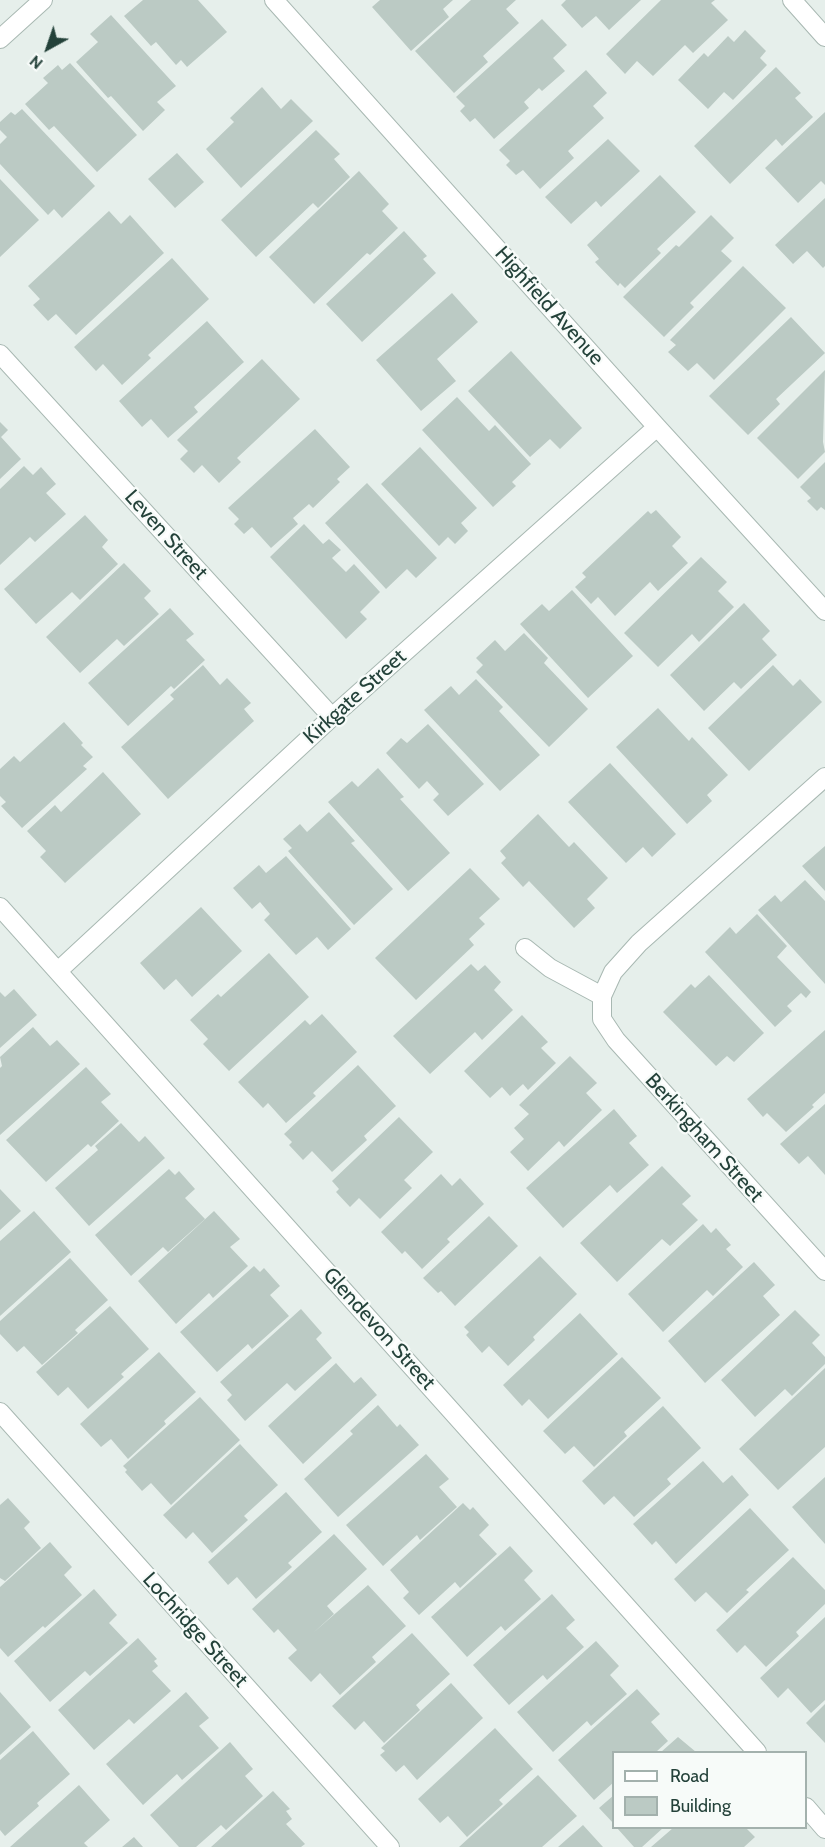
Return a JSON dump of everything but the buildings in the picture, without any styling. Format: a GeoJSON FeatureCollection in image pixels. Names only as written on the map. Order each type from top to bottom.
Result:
{"type":"FeatureCollection","features":[{"type":"Feature","properties":{"kind":"street"},"geometry":{"type":"LineString","coordinates":[[0,39],[43,0]]}},
{"type":"Feature","properties":{"kind":"street","name":"Highfield Avenue"},"geometry":{"type":"LineString","coordinates":[[274,0],[825,611]]}},
{"type":"Feature","properties":{"kind":"street"},"geometry":{"type":"LineString","coordinates":[[792,0],[825,37]]}},
{"type":"Feature","properties":{"kind":"street","name":"Leven Street"},"geometry":{"type":"LineString","coordinates":[[0,354],[332,717]]}},
{"type":"Feature","properties":{"kind":"street","name":"Kirkgate Street"},"geometry":{"type":"LineString","coordinates":[[58,971],[332,717],[657,427]]}},
{"type":"Feature","properties":{"kind":"street"},"geometry":{"type":"LineString","coordinates":[[525,948],[550,968],[602,996],[612,972],[639,943],[825,777]]}},
{"type":"Feature","properties":{"kind":"street","name":"Glendevon Street"},"geometry":{"type":"LineString","coordinates":[[0,907],[756,1751]]}},
{"type":"Feature","properties":{"kind":"street","name":"Berkingham Street"},"geometry":{"type":"LineString","coordinates":[[602,996],[602,1019],[616,1040],[825,1271]]}},
{"type":"Feature","properties":{"kind":"street","name":"Lochridge Street"},"geometry":{"type":"LineString","coordinates":[[0,1412],[390,1847]]}},
{"type":"Feature","properties":{"kind":"street"},"geometry":{"type":"LineString","coordinates":[[807,1808],[825,1829]]}}]}
